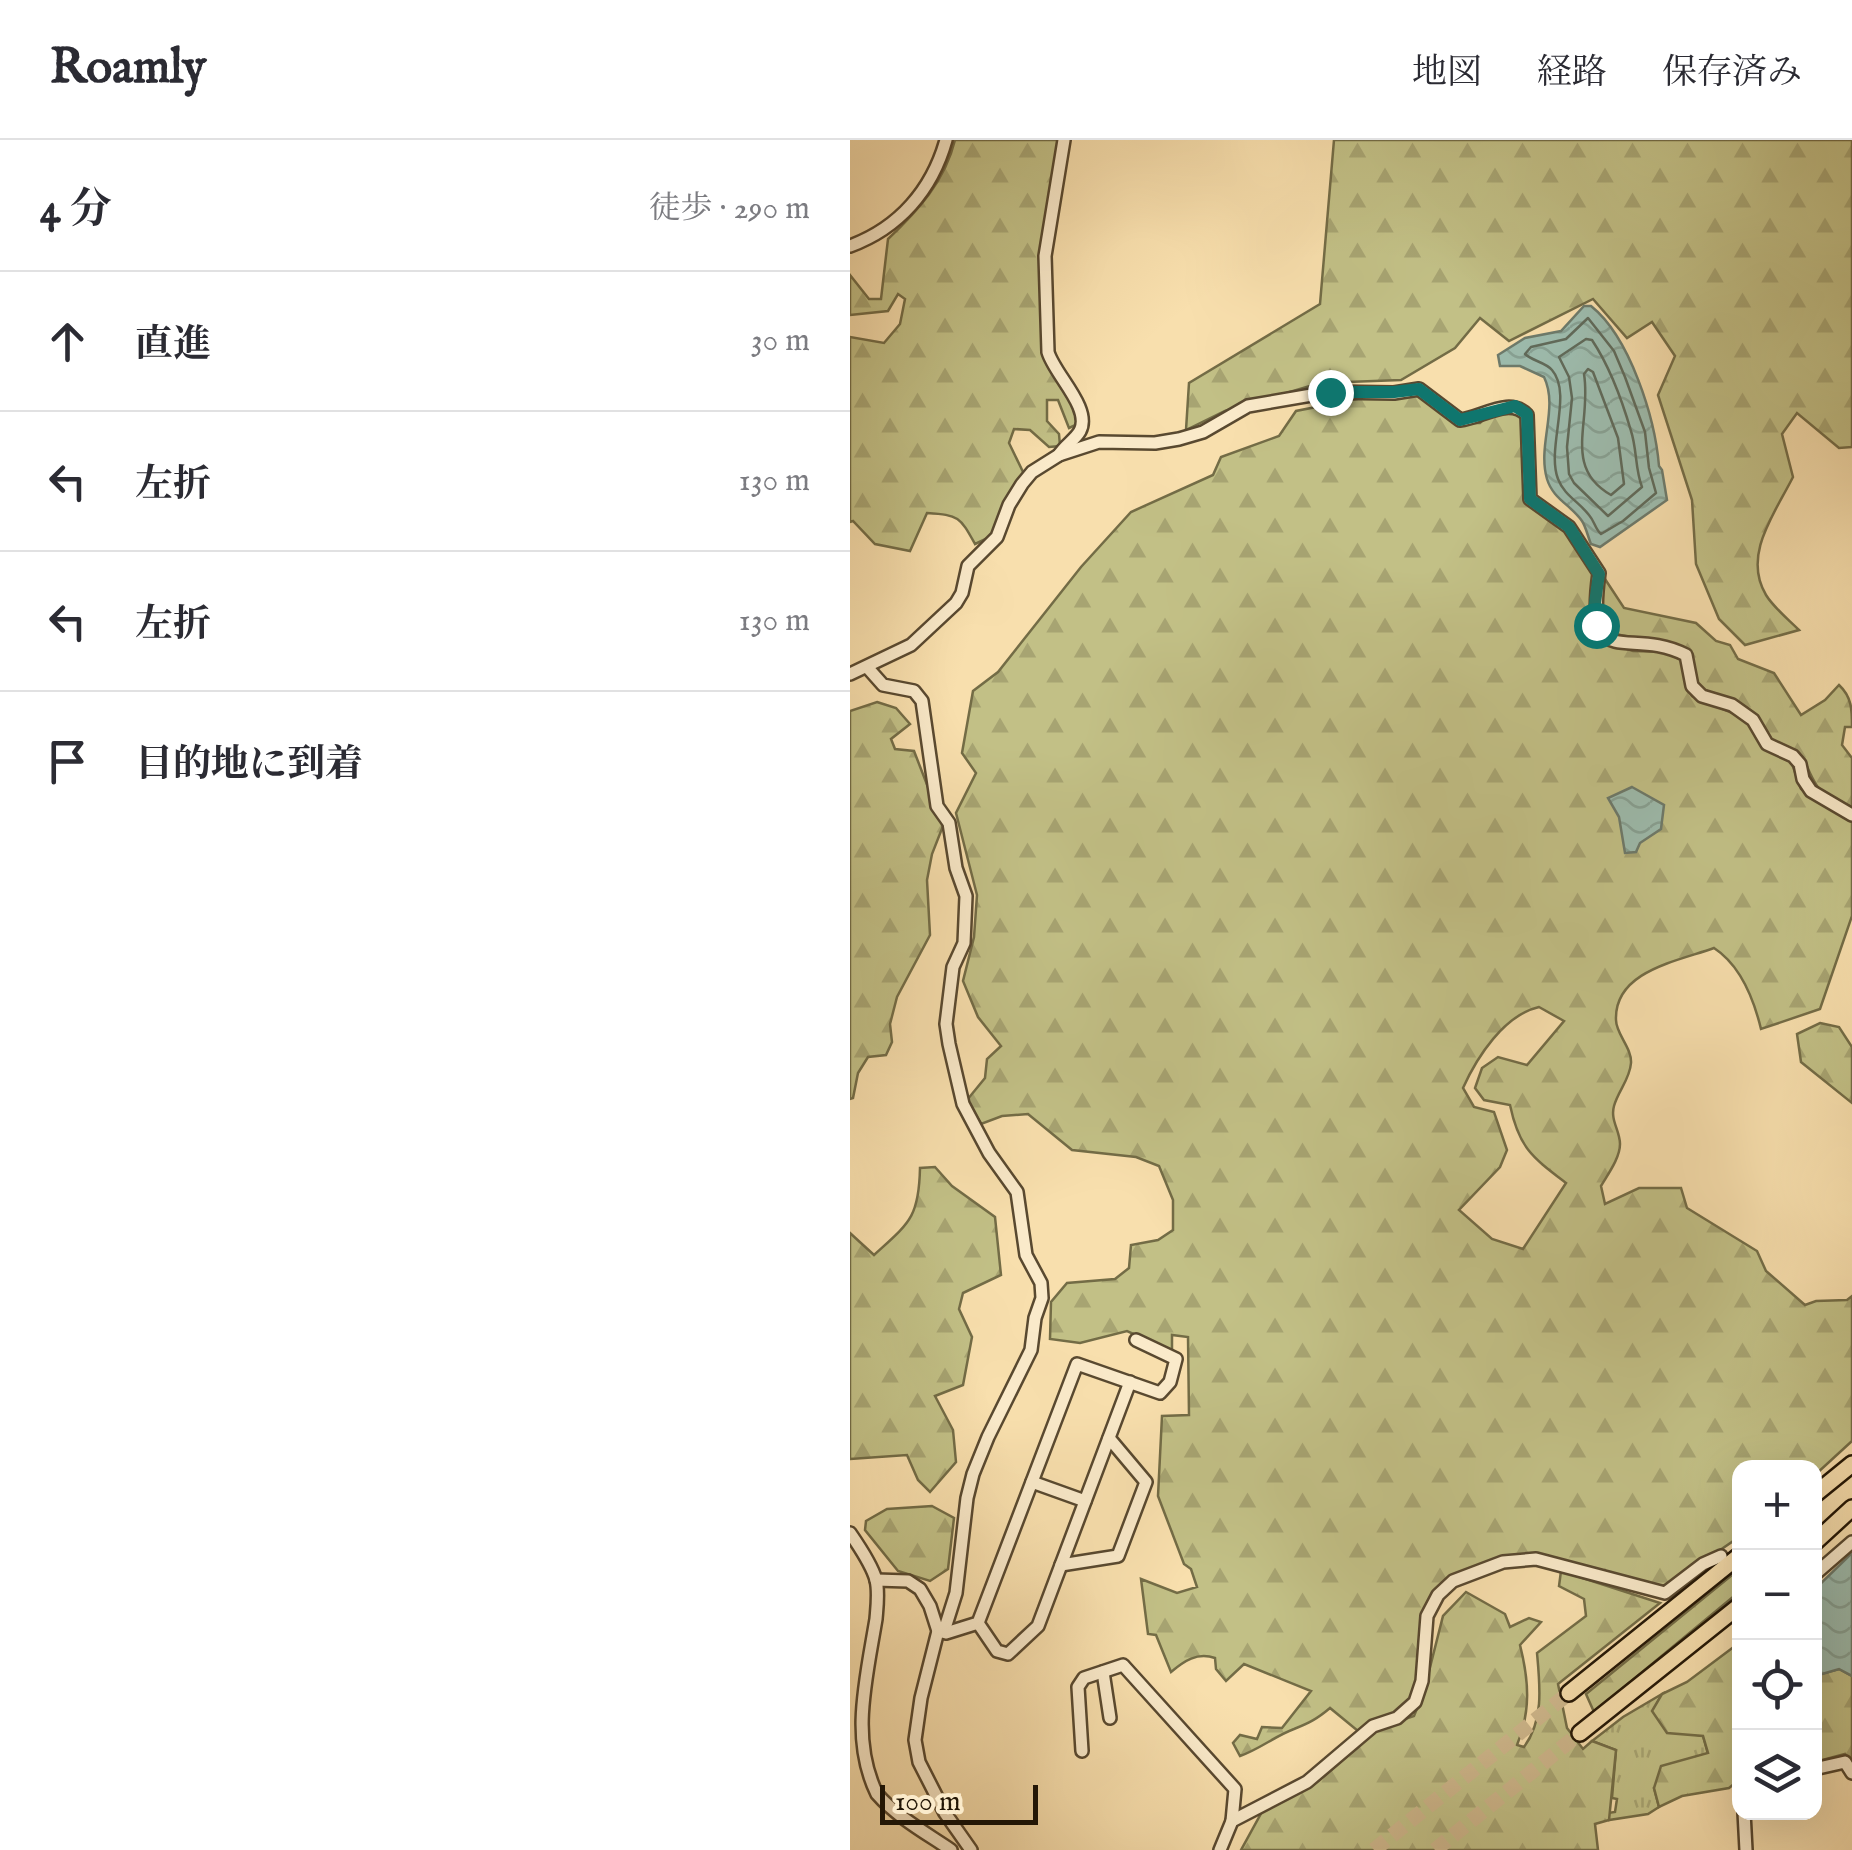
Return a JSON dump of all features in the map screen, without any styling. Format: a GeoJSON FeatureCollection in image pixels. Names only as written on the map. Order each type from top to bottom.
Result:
{"type":"FeatureCollection","features":[{"type":"Feature","properties":{"kind":"highway"},"geometry":{"type":"LineString","coordinates":[[1822,1488],[1852,1464]]}},
{"type":"Feature","properties":{"kind":"highway"},"geometry":{"type":"LineString","coordinates":[[1822,1536],[1852,1508]]}},
{"type":"Feature","properties":{"kind":"highway"},"geometry":{"type":"LineString","coordinates":[[1816,1550],[1852,1519]]}},
{"type":"Feature","properties":{"kind":"highway"},"geometry":{"type":"LineString","coordinates":[[1569,1693],[1732,1562]]}},
{"type":"Feature","properties":{"kind":"highway"},"geometry":{"type":"LineString","coordinates":[[1580,1733],[1732,1615]]}},
{"type":"Feature","properties":{"kind":"street"},"geometry":{"type":"LineString","coordinates":[[850,246],[889,226],[915,202],[935,169],[946,140]]}},
{"type":"Feature","properties":{"kind":"street"},"geometry":{"type":"LineString","coordinates":[[850,674],[911,645],[956,603],[968,566],[997,537],[1022,484],[1032,472],[1059,455],[1081,430],[1079,403],[1051,364],[1048,352],[1045,256],[1064,140]]}},
{"type":"Feature","properties":{"kind":"street"},"geometry":{"type":"LineString","coordinates":[[1059,455],[1113,440],[1155,443],[1178,438],[1203,432],[1248,406],[1330,392],[1419,389],[1460,420],[1515,406],[1522,408],[1527,414],[1530,499],[1569,527],[1599,574],[1594,610],[1596,625],[1604,637],[1620,644],[1652,645],[1686,655],[1692,686],[1702,696],[1732,704],[1753,720],[1768,744],[1800,764],[1811,791],[1852,815]]}},
{"type":"Feature","properties":{"kind":"street"},"geometry":{"type":"LineString","coordinates":[[867,667],[883,684],[914,691],[922,701],[936,806],[950,823],[956,868],[966,896],[964,943],[953,967],[946,1024],[949,1044],[962,1104],[989,1153],[1017,1192],[1026,1254],[1041,1283],[1032,1350],[974,1474],[967,1498],[956,1593],[945,1628],[938,1631]]}},
{"type":"Feature","properties":{"kind":"street"},"geometry":{"type":"LineString","coordinates":[[978,1623],[1077,1364],[1160,1392],[1170,1382],[1176,1359],[1136,1340]]}},
{"type":"Feature","properties":{"kind":"street"},"geometry":{"type":"LineString","coordinates":[[978,1623],[997,1651],[1008,1654],[1038,1626],[1130,1382]]}},
{"type":"Feature","properties":{"kind":"street"},"geometry":{"type":"LineString","coordinates":[[1061,1564],[1118,1556],[1146,1482],[1109,1438]]}},
{"type":"Feature","properties":{"kind":"street"},"geometry":{"type":"LineString","coordinates":[[1032,1482],[1085,1500]]}},
{"type":"Feature","properties":{"kind":"street"},"geometry":{"type":"LineString","coordinates":[[850,1533],[876,1580],[877,1608],[853,1708],[853,1752],[876,1793],[951,1850]]}},
{"type":"Feature","properties":{"kind":"street"},"geometry":{"type":"LineString","coordinates":[[1822,1568],[1852,1542]]}},
{"type":"Feature","properties":{"kind":"street"},"geometry":{"type":"LineString","coordinates":[[1232,1821],[1307,1782],[1373,1726],[1398,1718],[1415,1702],[1422,1681],[1427,1616],[1438,1595],[1453,1580],[1503,1562],[1536,1559],[1664,1594],[1703,1564],[1721,1556]]}},
{"type":"Feature","properties":{"kind":"street"},"geometry":{"type":"LineString","coordinates":[[876,1580],[896,1578],[920,1589],[938,1631],[914,1740],[919,1762],[945,1812],[971,1850]]}},
{"type":"Feature","properties":{"kind":"street"},"geometry":{"type":"LineString","coordinates":[[938,1631],[946,1634],[978,1623]]}},
{"type":"Feature","properties":{"kind":"street"},"geometry":{"type":"LineString","coordinates":[[1082,1751],[1078,1687],[1084,1678],[1123,1666],[1235,1789],[1232,1821],[1220,1850]]}},
{"type":"Feature","properties":{"kind":"street"},"geometry":{"type":"LineString","coordinates":[[1103,1672],[1110,1718]]}},
{"type":"Feature","properties":{"kind":"street"},"geometry":{"type":"LineString","coordinates":[[1822,1767],[1845,1762],[1852,1773]]}},
{"type":"Feature","properties":{"kind":"street"},"geometry":{"type":"LineString","coordinates":[[1744,1820],[1746,1850]]}},
{"type":"Feature","properties":{"kind":"green space"},"geometry":{"type":"Polygon","coordinates":[[[955,140],[1062,140],[1052,191],[1046,346],[1080,423],[1069,428],[1058,400],[1047,400],[1047,421],[1059,434],[1060,446],[1049,447],[1030,430],[1014,429],[1009,443],[1024,474],[990,537],[975,544],[957,519],[927,513],[910,551],[875,544],[850,522],[850,337],[884,343],[900,324],[905,299],[898,294],[888,311],[850,315],[850,275],[869,299],[881,299],[888,239],[929,194],[945,169],[955,140]]]}},
{"type":"Feature","properties":{"kind":"green space"},"geometry":{"type":"Polygon","coordinates":[[[1334,140],[1852,140],[1852,447],[1839,448],[1797,413],[1782,434],[1793,477],[1759,550],[1760,580],[1766,595],[1799,630],[1745,645],[1719,619],[1696,564],[1692,500],[1658,395],[1675,356],[1652,322],[1627,338],[1593,299],[1509,341],[1480,318],[1455,348],[1401,380],[1320,383],[1225,411],[1186,430],[1189,383],[1320,304],[1334,140]]]}},
{"type":"Feature","properties":{"kind":"green space"},"geometry":{"type":"Polygon","coordinates":[[[1417,394],[1455,423],[1480,423],[1488,415],[1519,409],[1525,420],[1524,500],[1569,531],[1595,574],[1592,607],[1600,640],[1633,651],[1665,652],[1683,661],[1692,696],[1742,717],[1756,730],[1762,745],[1791,761],[1801,789],[1852,822],[1852,916],[1820,1009],[1761,1029],[1745,984],[1714,948],[1651,970],[1625,990],[1616,1020],[1631,1063],[1613,1111],[1619,1149],[1601,1186],[1605,1204],[1639,1188],[1681,1188],[1687,1208],[1757,1251],[1766,1271],[1805,1305],[1852,1296],[1852,1441],[1822,1469],[1822,1460],[1732,1460],[1732,1542],[1662,1590],[1562,1562],[1496,1561],[1446,1579],[1424,1614],[1418,1681],[1410,1702],[1395,1716],[1377,1719],[1358,1731],[1330,1708],[1309,1723],[1240,1756],[1233,1743],[1240,1735],[1257,1739],[1262,1727],[1282,1728],[1311,1691],[1244,1664],[1226,1681],[1216,1669],[1215,1658],[1208,1656],[1191,1659],[1171,1672],[1156,1635],[1148,1634],[1141,1579],[1177,1593],[1197,1587],[1158,1496],[1162,1416],[1189,1415],[1188,1337],[1172,1335],[1172,1351],[1127,1331],[1080,1343],[1050,1339],[1051,1302],[1067,1283],[1115,1279],[1129,1268],[1131,1245],[1158,1240],[1173,1230],[1173,1200],[1159,1166],[1136,1157],[1072,1150],[1028,1114],[1002,1116],[981,1124],[967,1100],[985,1078],[987,1059],[1001,1046],[978,1017],[963,981],[974,937],[977,895],[956,813],[976,773],[962,753],[973,691],[998,672],[1081,567],[1131,512],[1213,475],[1221,457],[1279,436],[1296,411],[1362,398],[1417,394]],[[1539,1007],[1503,1028],[1476,1063],[1463,1088],[1474,1107],[1494,1112],[1507,1150],[1500,1167],[1459,1210],[1492,1239],[1523,1249],[1566,1183],[1523,1142],[1510,1105],[1484,1100],[1475,1088],[1482,1068],[1498,1057],[1527,1065],[1564,1021],[1539,1007]]]}},
{"type":"Feature","properties":{"kind":"green space"},"geometry":{"type":"Polygon","coordinates":[[[1605,579],[1624,608],[1696,623],[1716,641],[1730,645],[1738,659],[1774,673],[1801,715],[1825,700],[1839,685],[1847,694],[1851,709],[1852,727],[1845,727],[1842,745],[1852,758],[1852,807],[1820,790],[1802,757],[1793,749],[1772,745],[1751,711],[1697,687],[1690,650],[1604,630],[1596,614],[1605,579]]]}},
{"type":"Feature","properties":{"kind":"green space"},"geometry":{"type":"Polygon","coordinates":[[[877,702],[896,708],[910,724],[891,739],[895,749],[914,751],[943,826],[927,880],[930,935],[897,997],[890,1024],[892,1042],[886,1055],[868,1057],[850,1099],[850,711],[877,702]]]}},
{"type":"Feature","properties":{"kind":"green space"},"geometry":{"type":"Polygon","coordinates":[[[1820,1023],[1839,1027],[1852,1047],[1852,1103],[1801,1062],[1797,1034],[1820,1023]]]}},
{"type":"Feature","properties":{"kind":"green space"},"geometry":{"type":"Polygon","coordinates":[[[935,1167],[952,1186],[995,1217],[1001,1275],[963,1293],[959,1309],[972,1337],[963,1385],[935,1396],[953,1430],[956,1462],[930,1492],[918,1480],[907,1455],[850,1459],[850,1233],[874,1255],[910,1218],[920,1168],[935,1167]]]}},
{"type":"Feature","properties":{"kind":"green space"},"geometry":{"type":"Polygon","coordinates":[[[932,1506],[954,1518],[948,1569],[930,1581],[898,1571],[865,1530],[866,1521],[887,1509],[932,1506]]]}},
{"type":"Feature","properties":{"kind":"green space"},"geometry":{"type":"Polygon","coordinates":[[[1561,1571],[1660,1603],[1558,1684],[1567,1728],[1583,1749],[1592,1741],[1616,1750],[1609,1820],[1595,1824],[1598,1850],[1241,1850],[1263,1810],[1319,1780],[1381,1727],[1414,1716],[1443,1616],[1466,1592],[1505,1614],[1510,1627],[1529,1618],[1541,1622],[1520,1645],[1527,1696],[1517,1745],[1524,1747],[1538,1714],[1537,1653],[1586,1616],[1584,1599],[1559,1586],[1561,1571]]]}},
{"type":"Feature","properties":{"kind":"green space"},"geometry":{"type":"Polygon","coordinates":[[[1732,1575],[1732,1598],[1594,1712],[1586,1694],[1732,1575]]]}},
{"type":"Feature","properties":{"kind":"green space"},"geometry":{"type":"Polygon","coordinates":[[[1732,1648],[1732,1786],[1682,1796],[1659,1807],[1654,1788],[1661,1766],[1708,1753],[1703,1736],[1667,1733],[1652,1711],[1662,1694],[1687,1682],[1732,1648]]]}},
{"type":"Feature","properties":{"kind":"green space"},"geometry":{"type":"Polygon","coordinates":[[[1839,1669],[1852,1676],[1852,1763],[1845,1754],[1822,1760],[1822,1674],[1839,1669]]]}},
{"type":"Feature","properties":{"kind":"green space"},"geometry":{"type":"Polygon","coordinates":[[[1662,1694],[1653,1711],[1688,1733],[1703,1736],[1708,1754],[1654,1788],[1659,1807],[1648,1814],[1609,1820],[1608,1813],[1615,1812],[1617,1799],[1612,1798],[1616,1750],[1592,1741],[1662,1694]]]}},
{"type":"Feature","properties":{"kind":"water"},"geometry":{"type":"Polygon","coordinates":[[[1584,306],[1591,306],[1605,320],[1629,358],[1646,402],[1667,500],[1600,547],[1591,544],[1582,521],[1553,492],[1547,479],[1544,453],[1549,401],[1544,377],[1520,366],[1500,366],[1498,355],[1525,338],[1561,331],[1584,306]]]}},
{"type":"Feature","properties":{"kind":"water"},"geometry":{"type":"Polygon","coordinates":[[[1632,787],[1664,805],[1661,829],[1640,843],[1636,852],[1625,853],[1619,817],[1608,798],[1632,787]]]}},
{"type":"Feature","properties":{"kind":"water"},"geometry":{"type":"Polygon","coordinates":[[[1852,1553],[1852,1676],[1839,1669],[1822,1674],[1822,1582],[1852,1553]]]}},
{"type":"Feature","properties":{"kind":"tunnel"},"geometry":{"type":"LineString","coordinates":[[1374,1850],[1569,1693]]}},
{"type":"Feature","properties":{"kind":"tunnel"},"geometry":{"type":"LineString","coordinates":[[1435,1850],[1580,1733]]}},
{"type":"Feature","properties":{"kind":"route"},"geometry":{"type":"LineString","coordinates":[[1330,392],[1419,389],[1460,420],[1500,408],[1522,408],[1527,414],[1527,491],[1530,499],[1569,527],[1599,574],[1596,625]]}}]}
